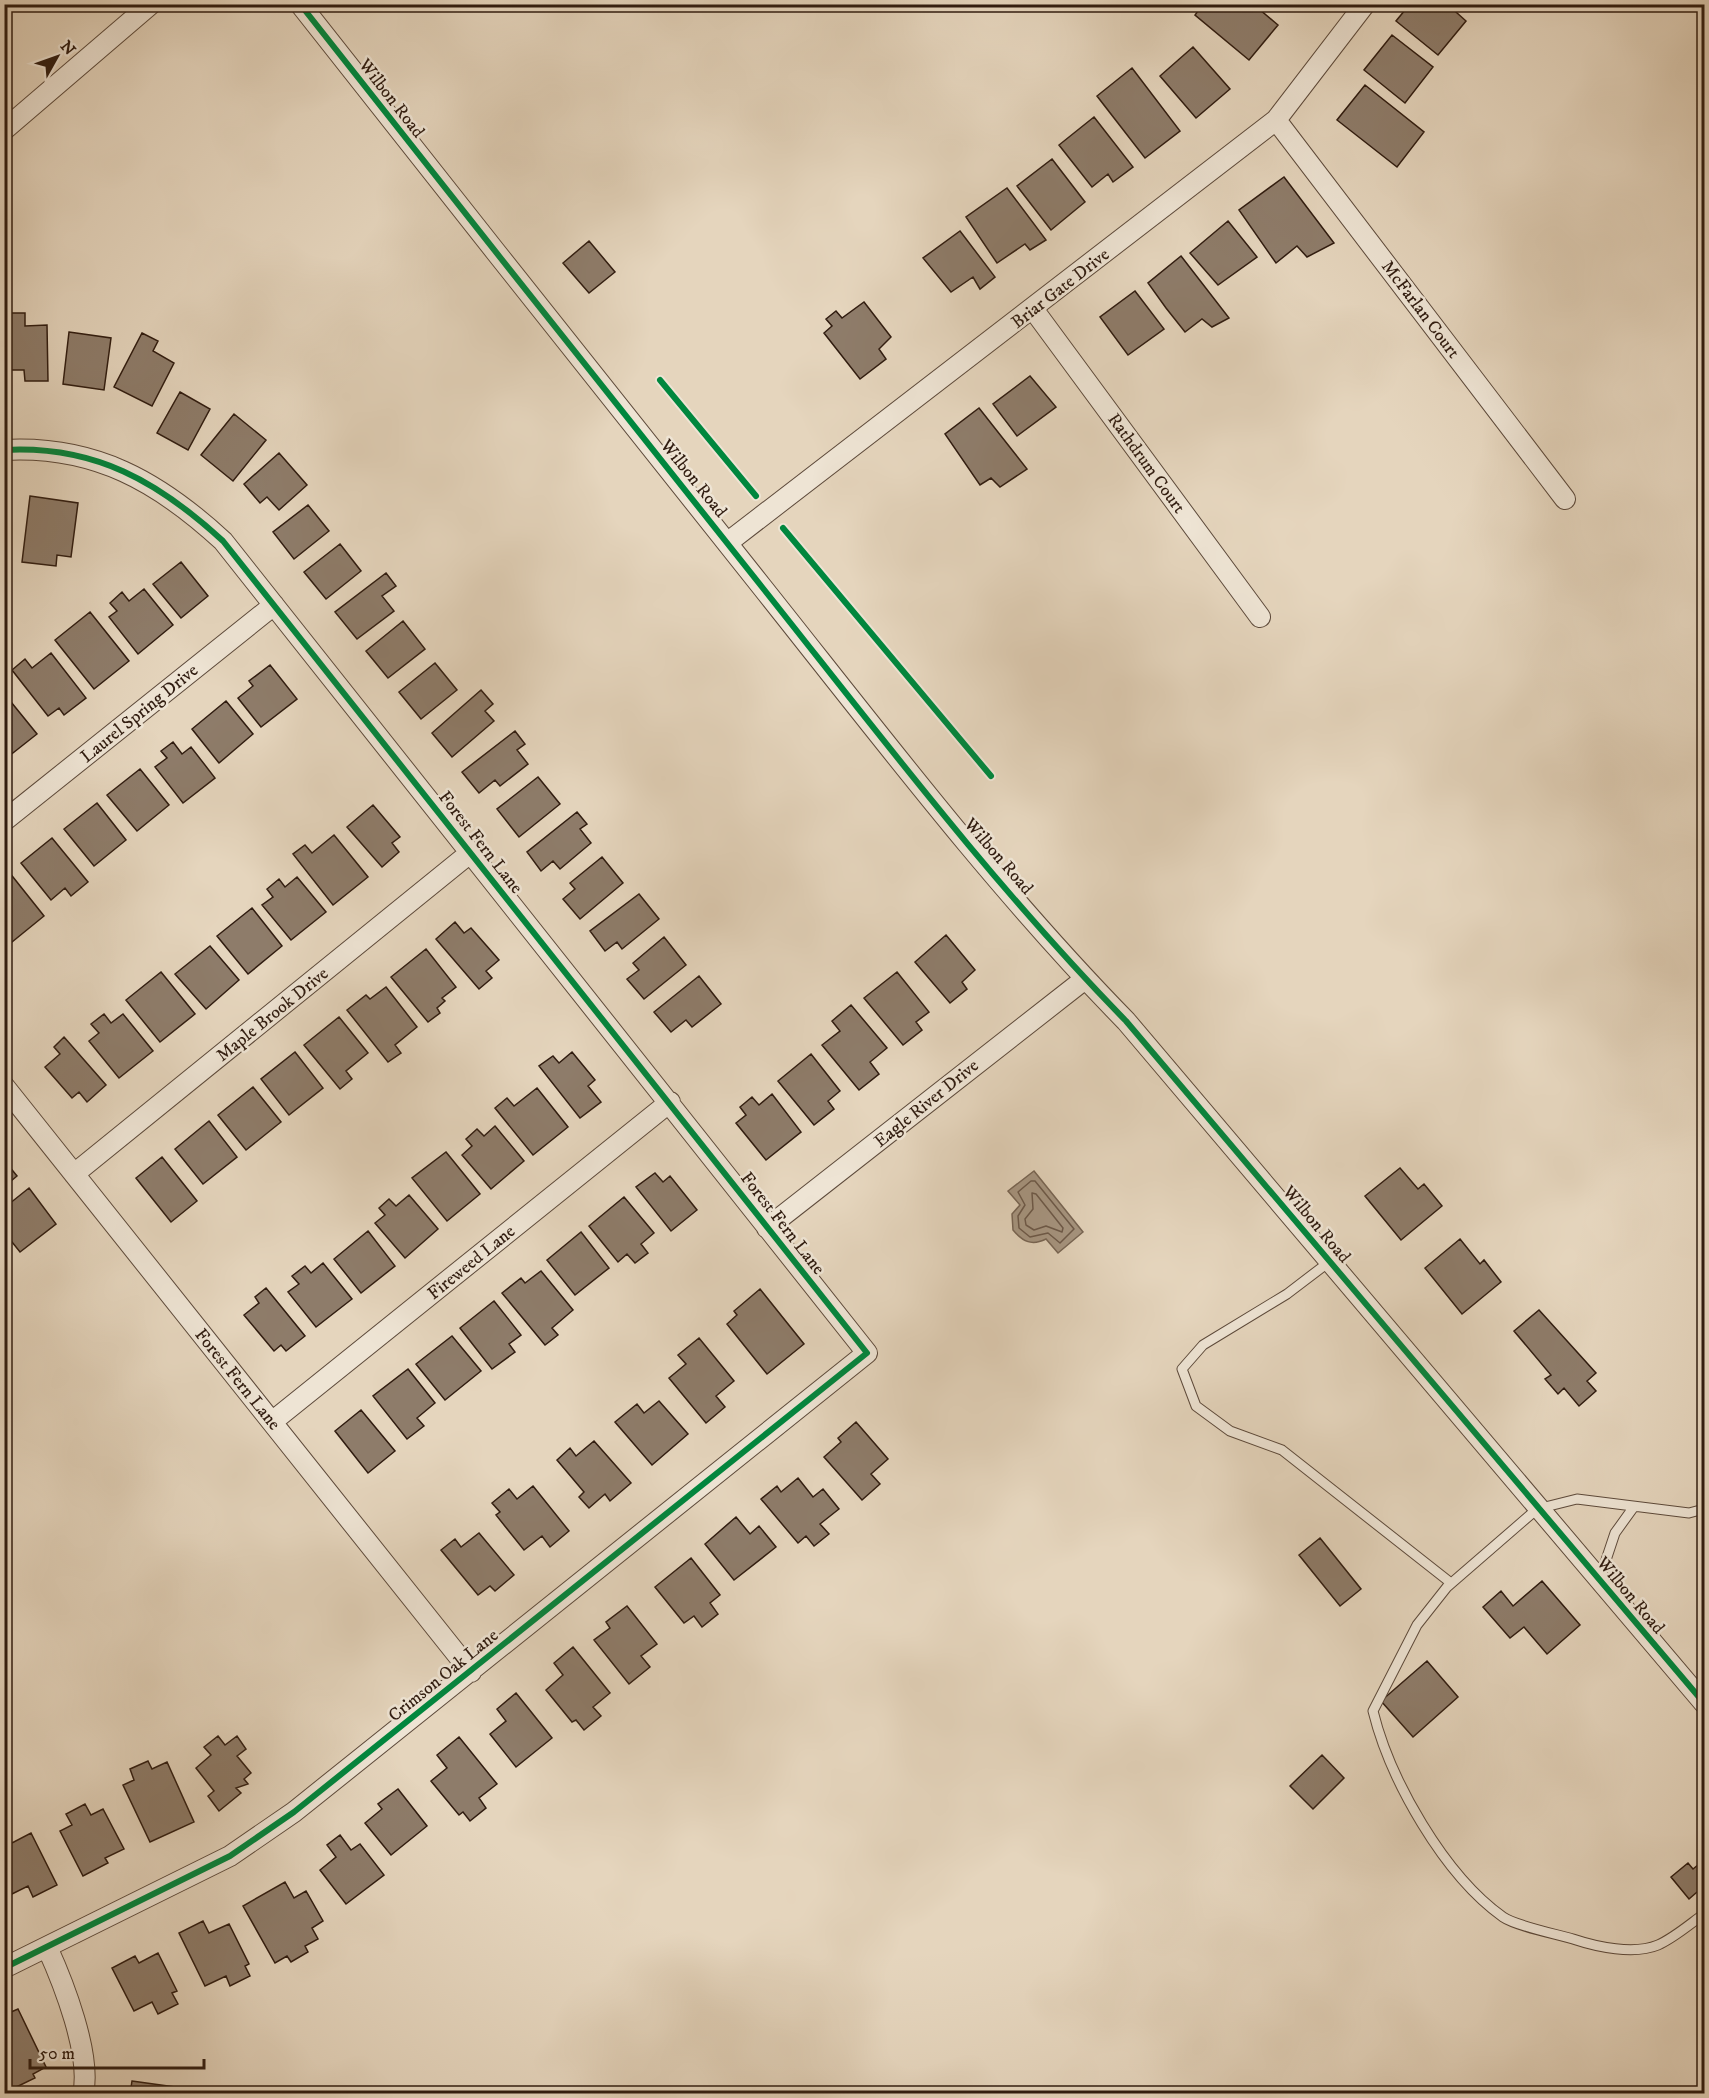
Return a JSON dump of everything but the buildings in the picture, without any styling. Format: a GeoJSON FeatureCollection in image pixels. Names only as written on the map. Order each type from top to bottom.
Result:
{"type":"FeatureCollection","features":[{"type":"Feature","properties":{"kind":"street"},"geometry":{"type":"LineString","coordinates":[[4,130],[151,4]]}},
{"type":"Feature","properties":{"kind":"street","name":"Wilbon Road"},"geometry":{"type":"LineString","coordinates":[[300,4],[952,824],[1085,979],[1133,1030],[1537,1509],[1704,1703]]}},
{"type":"Feature","properties":{"kind":"street","name":"Briar Gate Drive"},"geometry":{"type":"LineString","coordinates":[[727,543],[1276,120],[1365,4]]}},
{"type":"Feature","properties":{"kind":"street","name":"McFarlan Court"},"geometry":{"type":"LineString","coordinates":[[1276,120],[1565,499]]}},
{"type":"Feature","properties":{"kind":"street","name":"Rathdrum Court"},"geometry":{"type":"LineString","coordinates":[[1033,309],[1260,617]]}},
{"type":"Feature","properties":{"kind":"street","name":"Forest Fern Lane"},"geometry":{"type":"LineString","coordinates":[[4,450],[65,452],[109,465],[149,482],[189,509],[223,541],[867,1353]]}},
{"type":"Feature","properties":{"kind":"street","name":"Laurel Spring Drive"},"geometry":{"type":"LineString","coordinates":[[4,821],[274,605]]}},
{"type":"Feature","properties":{"kind":"street","name":"Maple Brook Drive"},"geometry":{"type":"LineString","coordinates":[[74,1174],[470,853]]}},
{"type":"Feature","properties":{"kind":"street","name":"Eagle River Drive"},"geometry":{"type":"LineString","coordinates":[[767,1228],[1085,979]]}},
{"type":"Feature","properties":{"kind":"street","name":"Forest Fern Lane"},"geometry":{"type":"LineString","coordinates":[[4,1086],[471,1672]]}},
{"type":"Feature","properties":{"kind":"street","name":"Fireweed Lane"},"geometry":{"type":"LineString","coordinates":[[273,1421],[670,1102]]}},
{"type":"Feature","properties":{"kind":"street","name":"Crimson Oak Lane"},"geometry":{"type":"LineString","coordinates":[[4,1968],[230,1856],[294,1812],[867,1353]]}},
{"type":"Feature","properties":{"kind":"street"},"geometry":{"type":"LineString","coordinates":[[47,1947],[66,1988],[85,2084],[83,2094]]}},
{"type":"Feature","properties":{"kind":"lane"},"geometry":{"type":"LineString","coordinates":[[1329,1262],[1287,1294],[1203,1345],[1182,1369],[1196,1406],[1230,1431],[1282,1450],[1451,1583]]}},
{"type":"Feature","properties":{"kind":"lane"},"geometry":{"type":"LineString","coordinates":[[1704,1509],[1689,1513],[1633,1508],[1578,1499],[1537,1509],[1451,1583],[1417,1625],[1373,1711],[1380,1742],[1399,1780],[1449,1866],[1504,1918],[1588,1944],[1631,1949],[1658,1945],[1704,1914]]}},
{"type":"Feature","properties":{"kind":"lane"},"geometry":{"type":"LineString","coordinates":[[1599,1581],[1615,1533],[1633,1508]]}},
{"type":"Feature","properties":{"kind":"water"},"geometry":{"type":"Polygon","coordinates":[[[1034,1171],[1083,1232],[1058,1253],[1046,1239],[1028,1242],[1013,1230],[1012,1214],[1020,1205],[1008,1191],[1034,1171]]]}},
{"type":"Feature","properties":{"kind":"cycle path"},"geometry":{"type":"LineString","coordinates":[[300,4],[938,808],[1030,917],[1126,1021],[1704,1703]]}},
{"type":"Feature","properties":{"kind":"cycle path"},"geometry":{"type":"LineString","coordinates":[[660,380],[756,496]]}},
{"type":"Feature","properties":{"kind":"cycle path"},"geometry":{"type":"LineString","coordinates":[[4,450],[37,450],[68,454],[96,461],[124,472],[175,501],[223,541],[867,1353],[294,1812],[230,1856],[4,1968]]}},
{"type":"Feature","properties":{"kind":"cycle path"},"geometry":{"type":"LineString","coordinates":[[783,528],[991,776]]}}]}
